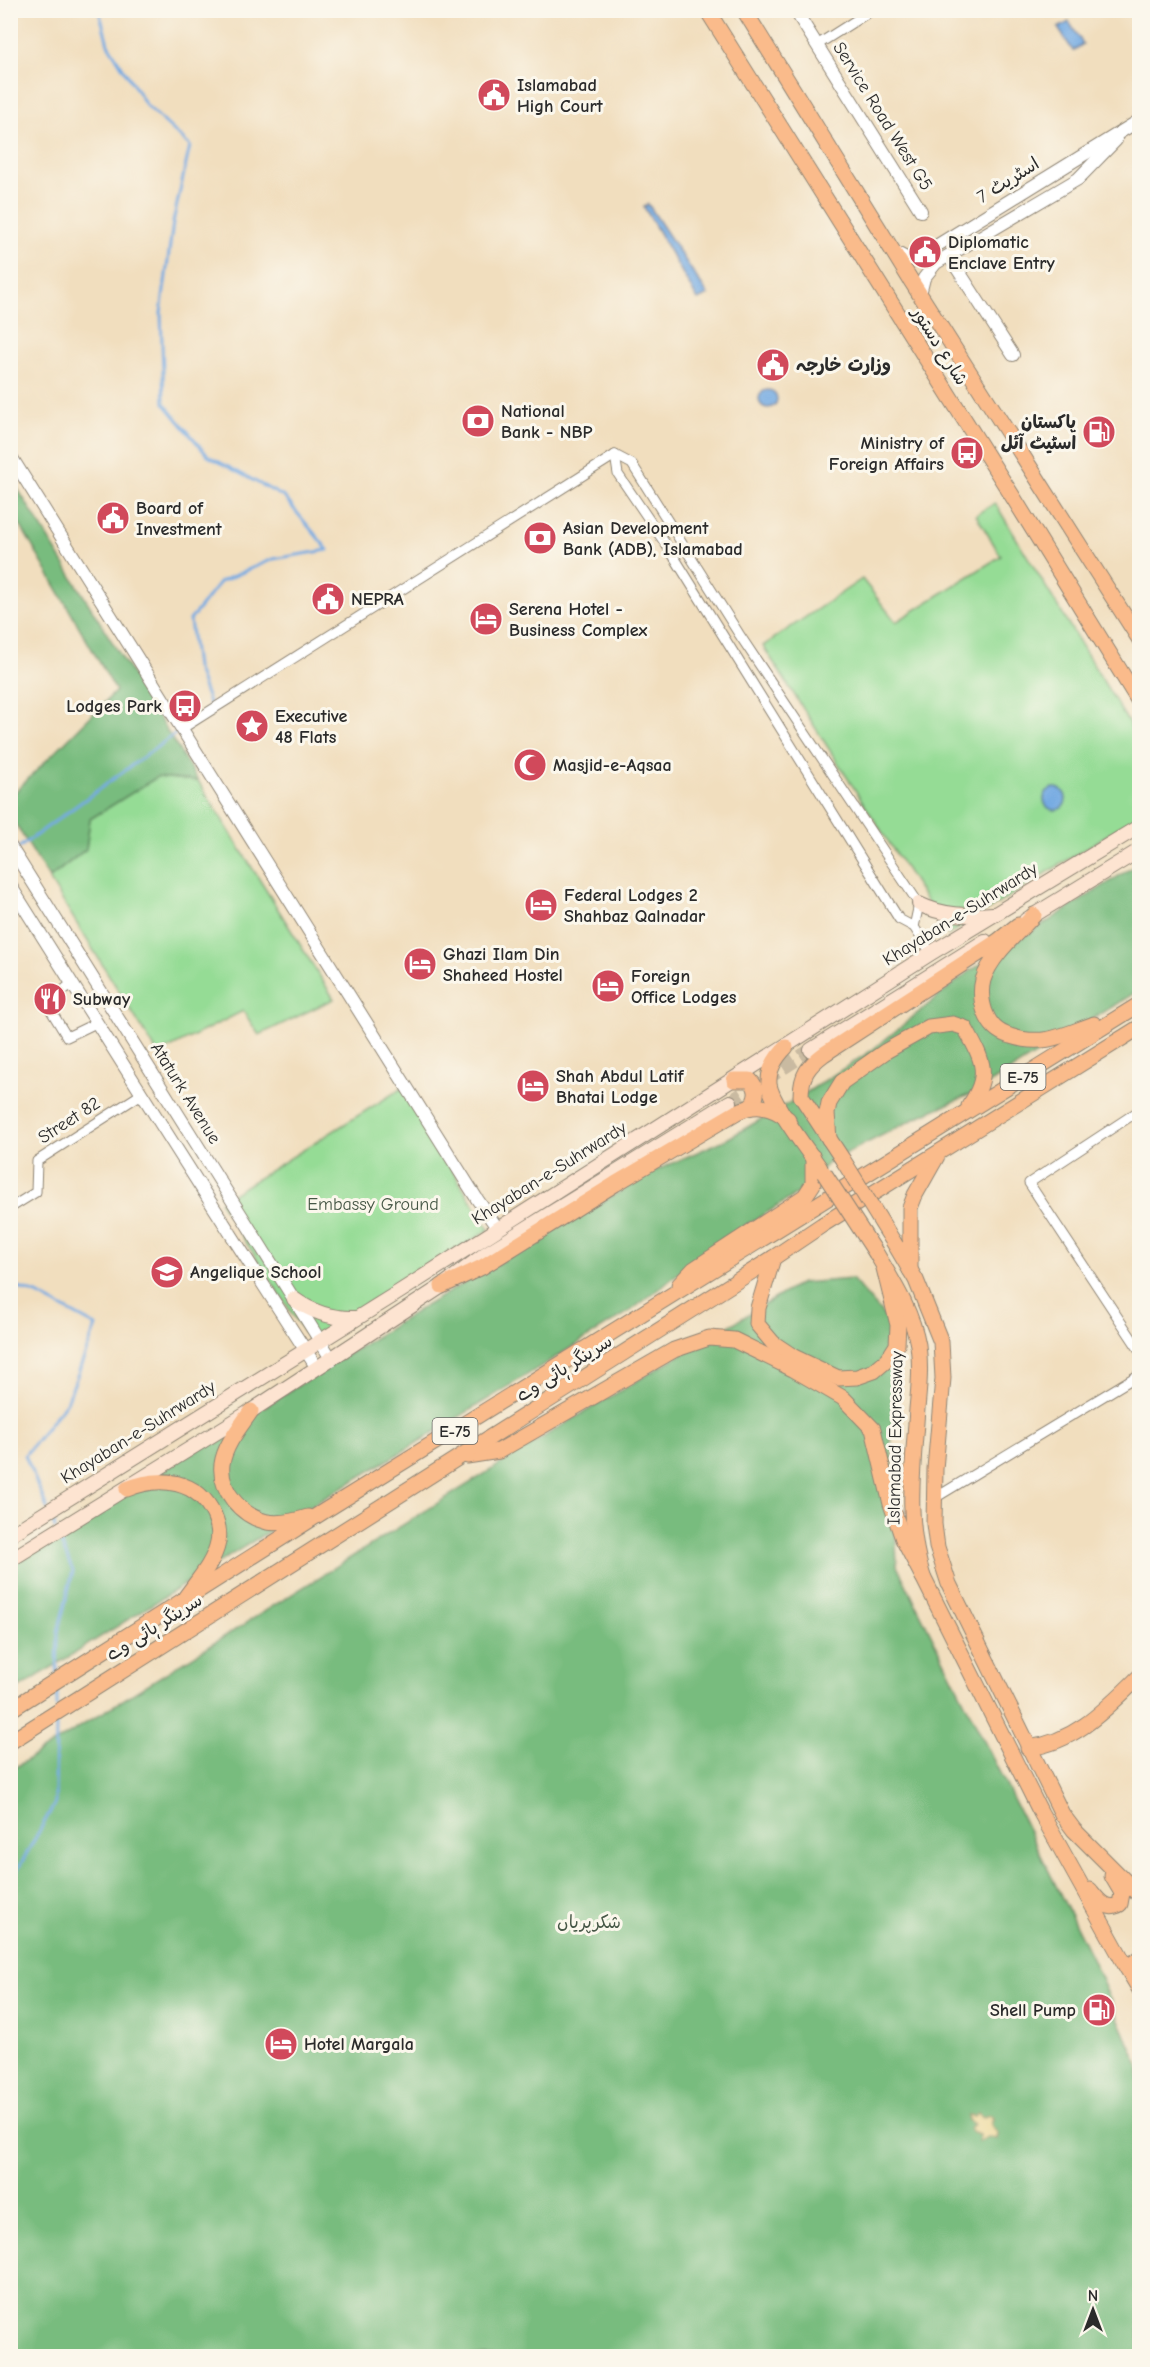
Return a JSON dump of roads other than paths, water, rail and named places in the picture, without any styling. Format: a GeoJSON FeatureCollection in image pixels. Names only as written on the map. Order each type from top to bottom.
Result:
{"type":"FeatureCollection","features":[{"type":"Feature","properties":{"kind":"main road","name":"شارع دستور"},"geometry":{"type":"LineString","coordinates":[[707,10],[1140,703]]}},
{"type":"Feature","properties":{"kind":"main road","name":"شارع دستور"},"geometry":{"type":"LineString","coordinates":[[744,10],[920,294],[1140,640]]}},
{"type":"Feature","properties":{"kind":"main road","name":"Khayaban-e-Suhrwardy"},"geometry":{"type":"LineString","coordinates":[[11,1535],[306,1351],[931,953],[1140,826]]}},
{"type":"Feature","properties":{"kind":"main road"},"geometry":{"type":"LineString","coordinates":[[1140,850],[1018,925],[998,941],[817,1052],[806,1069],[801,1084],[801,1096],[896,1246],[936,1326],[943,1359],[934,1524],[937,1547],[949,1584],[1062,1815],[1140,1896]]}},
{"type":"Feature","properties":{"kind":"main road"},"geometry":{"type":"LineString","coordinates":[[919,904],[952,914],[996,914]]}},
{"type":"Feature","properties":{"kind":"main road"},"geometry":{"type":"LineString","coordinates":[[1034,915],[993,961],[983,981],[981,1002],[989,1023],[1001,1033],[1025,1041],[1042,1041],[1060,1037],[1133,1008]]}},
{"type":"Feature","properties":{"kind":"main road","name":"سرینگر ہائی وے"},"geometry":{"type":"LineString","coordinates":[[14,1708],[104,1650],[180,1605],[321,1513],[1133,1008]]}},
{"type":"Feature","properties":{"kind":"main road"},"geometry":{"type":"LineString","coordinates":[[829,1139],[827,1113],[829,1103],[842,1082],[886,1051],[929,1027],[937,1025],[953,1024],[965,1028],[981,1058],[984,1075],[980,1091],[966,1110]]}},
{"type":"Feature","properties":{"kind":"main road","name":"سرینگر ہائی وے"},"geometry":{"type":"LineString","coordinates":[[11,1741],[822,1225],[1140,1027]]}},
{"type":"Feature","properties":{"kind":"main road","name":"Islamabad Expressway"},"geometry":{"type":"LineString","coordinates":[[786,1047],[772,1066],[769,1084],[774,1099],[876,1253],[913,1325],[918,1346],[919,1379],[911,1526],[915,1551],[923,1577],[1066,1859],[1140,1990]]}},
{"type":"Feature","properties":{"kind":"main road"},"geometry":{"type":"LineString","coordinates":[[734,1080],[750,1080],[753,1083],[756,1095],[751,1107]]}},
{"type":"Feature","properties":{"kind":"main road"},"geometry":{"type":"LineString","coordinates":[[11,1559],[332,1360],[442,1286],[485,1254],[730,1102]]}},
{"type":"Feature","properties":{"kind":"main road"},"geometry":{"type":"LineString","coordinates":[[442,1286],[482,1268],[737,1112],[751,1107],[768,1107],[788,1119]]}},
{"type":"Feature","properties":{"kind":"main road"},"geometry":{"type":"LineString","coordinates":[[910,1270],[910,1208],[940,1151]]}},
{"type":"Feature","properties":{"kind":"main road"},"geometry":{"type":"LineString","coordinates":[[665,1301],[694,1269],[805,1196],[813,1184],[813,1157]]}},
{"type":"Feature","properties":{"kind":"main road"},"geometry":{"type":"LineString","coordinates":[[773,1258],[758,1308],[757,1324],[773,1343],[794,1357],[838,1378],[857,1377],[874,1371],[888,1359],[897,1344],[898,1325],[885,1268]]}},
{"type":"Feature","properties":{"kind":"main road"},"geometry":{"type":"LineString","coordinates":[[294,1299],[317,1313],[330,1317],[357,1318]]}},
{"type":"Feature","properties":{"kind":"main road"},"geometry":{"type":"LineString","coordinates":[[460,1457],[499,1451],[674,1350],[709,1338],[734,1340],[843,1398],[873,1429],[891,1504],[903,1539],[923,1577]]}},
{"type":"Feature","properties":{"kind":"main road"},"geometry":{"type":"LineString","coordinates":[[251,1411],[225,1454],[222,1474],[227,1491],[237,1505],[251,1516],[267,1522],[292,1521],[321,1513]]}},
{"type":"Feature","properties":{"kind":"main road"},"geometry":{"type":"LineString","coordinates":[[127,1489],[153,1480],[180,1484],[203,1498],[214,1515],[219,1535],[213,1559],[180,1605]]}},
{"type":"Feature","properties":{"kind":"main road"},"geometry":{"type":"LineString","coordinates":[[1028,1748],[1058,1741],[1079,1730],[1108,1708],[1140,1676]]}},
{"type":"Feature","properties":{"kind":"main road"},"geometry":{"type":"LineString","coordinates":[[1066,1859],[1100,1902],[1116,1906],[1122,1901],[1120,1887],[1089,1845]]}},
{"type":"Feature","properties":{"kind":"main road"},"geometry":{"type":"LineString","coordinates":[[1127,1968],[1140,1958]]}},
{"type":"Feature","properties":{"kind":"street","name":"Service Road West G5"},"geometry":{"type":"LineString","coordinates":[[795,10],[921,211]]}},
{"type":"Feature","properties":{"kind":"street"},"geometry":{"type":"LineString","coordinates":[[817,45],[872,10]]}},
{"type":"Feature","properties":{"kind":"street","name":"اسٹریٹ 7"},"geometry":{"type":"LineString","coordinates":[[893,251],[908,259],[915,259],[1140,120]]}},
{"type":"Feature","properties":{"kind":"street"},"geometry":{"type":"LineString","coordinates":[[920,294],[924,278],[930,269],[1078,179],[1127,128]]}},
{"type":"Feature","properties":{"kind":"street"},"geometry":{"type":"LineString","coordinates":[[949,256],[1013,355]]}},
{"type":"Feature","properties":{"kind":"street"},"geometry":{"type":"LineString","coordinates":[[10,455],[498,1229]]}},
{"type":"Feature","properties":{"kind":"street"},"geometry":{"type":"LineString","coordinates":[[183,728],[615,455]]}},
{"type":"Feature","properties":{"kind":"street"},"geometry":{"type":"LineString","coordinates":[[615,455],[632,464],[739,634],[919,904],[914,927]]}},
{"type":"Feature","properties":{"kind":"street"},"geometry":{"type":"LineString","coordinates":[[615,455],[618,474],[671,552],[899,920],[914,927],[931,953]]}},
{"type":"Feature","properties":{"kind":"street"},"geometry":{"type":"LineString","coordinates":[[726,644],[739,634]]}},
{"type":"Feature","properties":{"kind":"street"},"geometry":{"type":"LineString","coordinates":[[738,662],[753,653]]}},
{"type":"Feature","properties":{"kind":"street","name":"Ataturk Avenue"},"geometry":{"type":"LineString","coordinates":[[10,846],[332,1360]]}},
{"type":"Feature","properties":{"kind":"street","name":"Ataturk Avenue"},"geometry":{"type":"LineString","coordinates":[[10,885],[140,1095],[213,1204],[317,1368]]}},
{"type":"Feature","properties":{"kind":"street"},"geometry":{"type":"LineString","coordinates":[[72,983],[47,1004],[67,1037],[96,1023]]}},
{"type":"Feature","properties":{"kind":"street","name":"Street 82"},"geometry":{"type":"LineString","coordinates":[[10,1208],[36,1192],[37,1161],[140,1095]]}},
{"type":"Feature","properties":{"kind":"street"},"geometry":{"type":"LineString","coordinates":[[1140,1110],[1029,1183],[1140,1351]]}},
{"type":"Feature","properties":{"kind":"street"},"geometry":{"type":"LineString","coordinates":[[935,1498],[1140,1374]]}},
{"type":"Feature","properties":{"kind":"water"},"geometry":{"type":"Polygon","coordinates":[[[1069,22],[1083,44],[1073,51],[1058,28],[1069,22]]]}},
{"type":"Feature","properties":{"kind":"water"},"geometry":{"type":"Polygon","coordinates":[[[648,204],[708,295],[698,300],[644,207],[648,204]]]}},
{"type":"Feature","properties":{"kind":"water"},"geometry":{"type":"Polygon","coordinates":[[[768,390],[774,393],[777,399],[774,405],[768,408],[762,405],[759,399],[762,393],[768,390]]]}},
{"type":"Feature","properties":{"kind":"water"},"geometry":{"type":"Polygon","coordinates":[[[1055,788],[1063,791],[1066,799],[1063,807],[1055,810],[1047,807],[1044,799],[1047,791],[1055,788]]]}},
{"type":"Feature","properties":{"kind":"waterway"},"geometry":{"type":"LineString","coordinates":[[99,10],[108,44],[146,105],[190,146],[173,222],[161,313],[164,403],[208,456],[284,497],[328,550],[273,559],[220,582],[190,620],[196,667],[211,708]]}},
{"type":"Feature","properties":{"kind":"waterway"},"geometry":{"type":"LineString","coordinates":[[17,849],[179,731]]}},
{"type":"Feature","properties":{"kind":"waterway"},"geometry":{"type":"LineString","coordinates":[[10,1285],[37,1294],[96,1326],[67,1402],[25,1455],[47,1508]]}},
{"type":"Feature","properties":{"kind":"waterway"},"geometry":{"type":"LineString","coordinates":[[50,1514],[55,1528]]}},
{"type":"Feature","properties":{"kind":"waterway"},"geometry":{"type":"LineString","coordinates":[[57,1534],[73,1571],[58,1632],[57,1673]]}},
{"type":"Feature","properties":{"kind":"waterway"},"geometry":{"type":"LineString","coordinates":[[57,1685],[57,1706]]}},
{"type":"Feature","properties":{"kind":"waterway"},"geometry":{"type":"LineString","coordinates":[[10,1883],[55,1803],[56,1718]]}},
{"type":"Feature","properties":{"kind":"tunnel"},"geometry":{"type":"LineString","coordinates":[[730,1102],[811,1050]]}},
{"type":"Feature","properties":{"kind":"place","name":"Islamabad High Court"},"geometry":{"type":"Point","coordinates":[494,95]}},
{"type":"Feature","properties":{"kind":"place","name":"Diplomatic Enclave Entry"},"geometry":{"type":"Point","coordinates":[925,252]}},
{"type":"Feature","properties":{"kind":"place","name":"وزارت خارجہ"},"geometry":{"type":"Point","coordinates":[773,365]}},
{"type":"Feature","properties":{"kind":"place","name":"National Bank - NBP"},"geometry":{"type":"Point","coordinates":[478,421]}},
{"type":"Feature","properties":{"kind":"place","name":"پاکستان اسٹیٹ آئل"},"geometry":{"type":"Point","coordinates":[1099,432]}},
{"type":"Feature","properties":{"kind":"place","name":"Ministry of Foreign Affairs"},"geometry":{"type":"Point","coordinates":[967,453]}},
{"type":"Feature","properties":{"kind":"place","name":"Board of Investment"},"geometry":{"type":"Point","coordinates":[113,518]}},
{"type":"Feature","properties":{"kind":"place","name":"Asian Development Bank (ADB), Islamabad"},"geometry":{"type":"Point","coordinates":[540,538]}},
{"type":"Feature","properties":{"kind":"place","name":"NEPRA"},"geometry":{"type":"Point","coordinates":[328,599]}},
{"type":"Feature","properties":{"kind":"place","name":"Serena Hotel - Business Complex"},"geometry":{"type":"Point","coordinates":[486,619]}},
{"type":"Feature","properties":{"kind":"place","name":"Lodges Park"},"geometry":{"type":"Point","coordinates":[185,706]}},
{"type":"Feature","properties":{"kind":"place","name":"Executive 48 Flats"},"geometry":{"type":"Point","coordinates":[252,726]}},
{"type":"Feature","properties":{"kind":"place","name":"Masjid-e-Aqsaa"},"geometry":{"type":"Point","coordinates":[530,765]}},
{"type":"Feature","properties":{"kind":"place","name":"Federal Lodges 2 Shahbaz Qalnadar"},"geometry":{"type":"Point","coordinates":[541,905]}},
{"type":"Feature","properties":{"kind":"place","name":"Ghazi Ilam Din Shaheed Hostel"},"geometry":{"type":"Point","coordinates":[420,964]}},
{"type":"Feature","properties":{"kind":"place","name":"Foreign Office Lodges"},"geometry":{"type":"Point","coordinates":[608,986]}},
{"type":"Feature","properties":{"kind":"place","name":"Subway"},"geometry":{"type":"Point","coordinates":[50,999]}},
{"type":"Feature","properties":{"kind":"place","name":"Shah Abdul Latif Bhatai Lodge"},"geometry":{"type":"Point","coordinates":[533,1086]}},
{"type":"Feature","properties":{"kind":"place","name":"Angelique School"},"geometry":{"type":"Point","coordinates":[167,1272]}},
{"type":"Feature","properties":{"kind":"place","name":"Shell Pump"},"geometry":{"type":"Point","coordinates":[1099,2010]}},
{"type":"Feature","properties":{"kind":"place","name":"Hotel Margala"},"geometry":{"type":"Point","coordinates":[281,2044]}},
{"type":"Feature","properties":{"kind":"park label","name":"Embassy Ground"},"geometry":{"type":"Point","coordinates":[373,1204]}},
{"type":"Feature","properties":{"kind":"park label","name":"شکرپریاں"},"geometry":{"type":"Point","coordinates":[589,1922]}}]}
